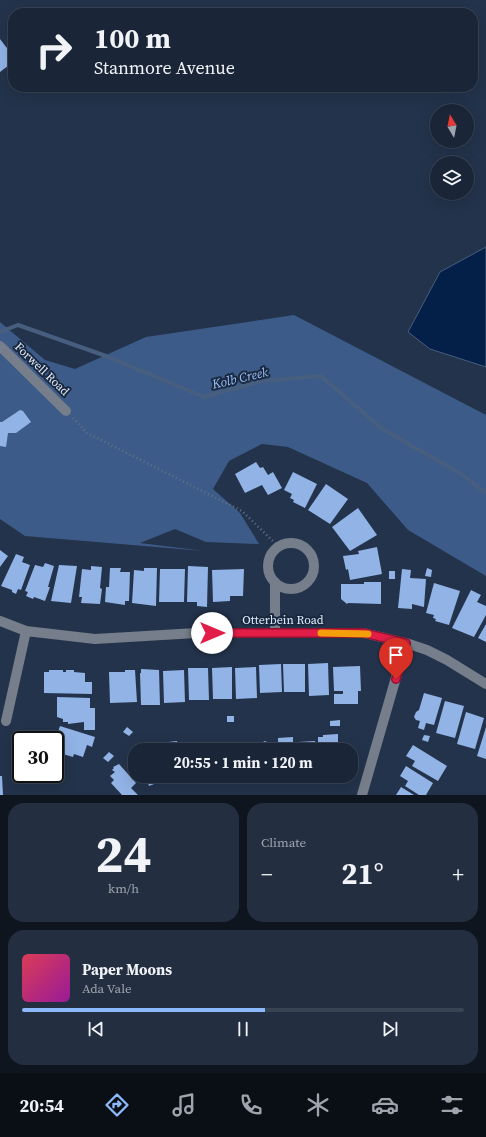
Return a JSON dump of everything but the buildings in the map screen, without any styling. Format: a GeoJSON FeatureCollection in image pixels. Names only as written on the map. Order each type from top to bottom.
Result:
{"type":"FeatureCollection","features":[{"type":"Feature","properties":{"kind":"street","name":"Forwell Road"},"geometry":{"type":"LineString","coordinates":[[0,346],[66,410]]}},
{"type":"Feature","properties":{"kind":"street"},"geometry":{"type":"LineString","coordinates":[[275,582],[288,588],[302,586],[312,576],[314,569],[311,554],[306,549],[293,544],[286,544],[279,547],[270,557],[269,570],[275,582],[275,632]]}},
{"type":"Feature","properties":{"kind":"street","name":"Otterbein Road"},"geometry":{"type":"LineString","coordinates":[[0,620],[26,631],[95,639],[196,633],[364,633],[406,643],[426,650],[486,684]]}},
{"type":"Feature","properties":{"kind":"street"},"geometry":{"type":"LineString","coordinates":[[6,721],[26,631]]}},
{"type":"Feature","properties":{"kind":"street"},"geometry":{"type":"LineString","coordinates":[[362,795],[406,643]]}},
{"type":"Feature","properties":{"kind":"path"},"geometry":{"type":"LineString","coordinates":[[66,410],[87,434],[242,511],[279,547]]}},
{"type":"Feature","properties":{"kind":"shaded area"},"geometry":{"type":"Polygon","coordinates":[[[486,247],[486,367],[430,349],[408,332],[440,272],[486,247]]]}},
{"type":"Feature","properties":{"kind":"shaded area"},"geometry":{"type":"Polygon","coordinates":[[[294,315],[486,415],[486,576],[408,530],[367,483],[288,447],[262,444],[229,461],[213,489],[240,513],[259,544],[206,542],[175,529],[140,543],[204,551],[25,536],[0,519],[0,322],[45,360],[75,369],[146,337],[294,315]]]}},
{"type":"Feature","properties":{"kind":"waterway","name":"Kolb Creek"},"geometry":{"type":"LineString","coordinates":[[0,332],[18,325],[106,356],[204,397],[262,381],[321,376],[382,429],[458,472],[486,493]]}},
{"type":"Feature","properties":{"kind":"slow traffic"},"geometry":{"type":"LineString","coordinates":[[321,633],[368,634]]}},
{"type":"Feature","properties":{"kind":"route"},"geometry":{"type":"LineString","coordinates":[[212,633],[364,633],[406,643],[396,679]]}}]}
